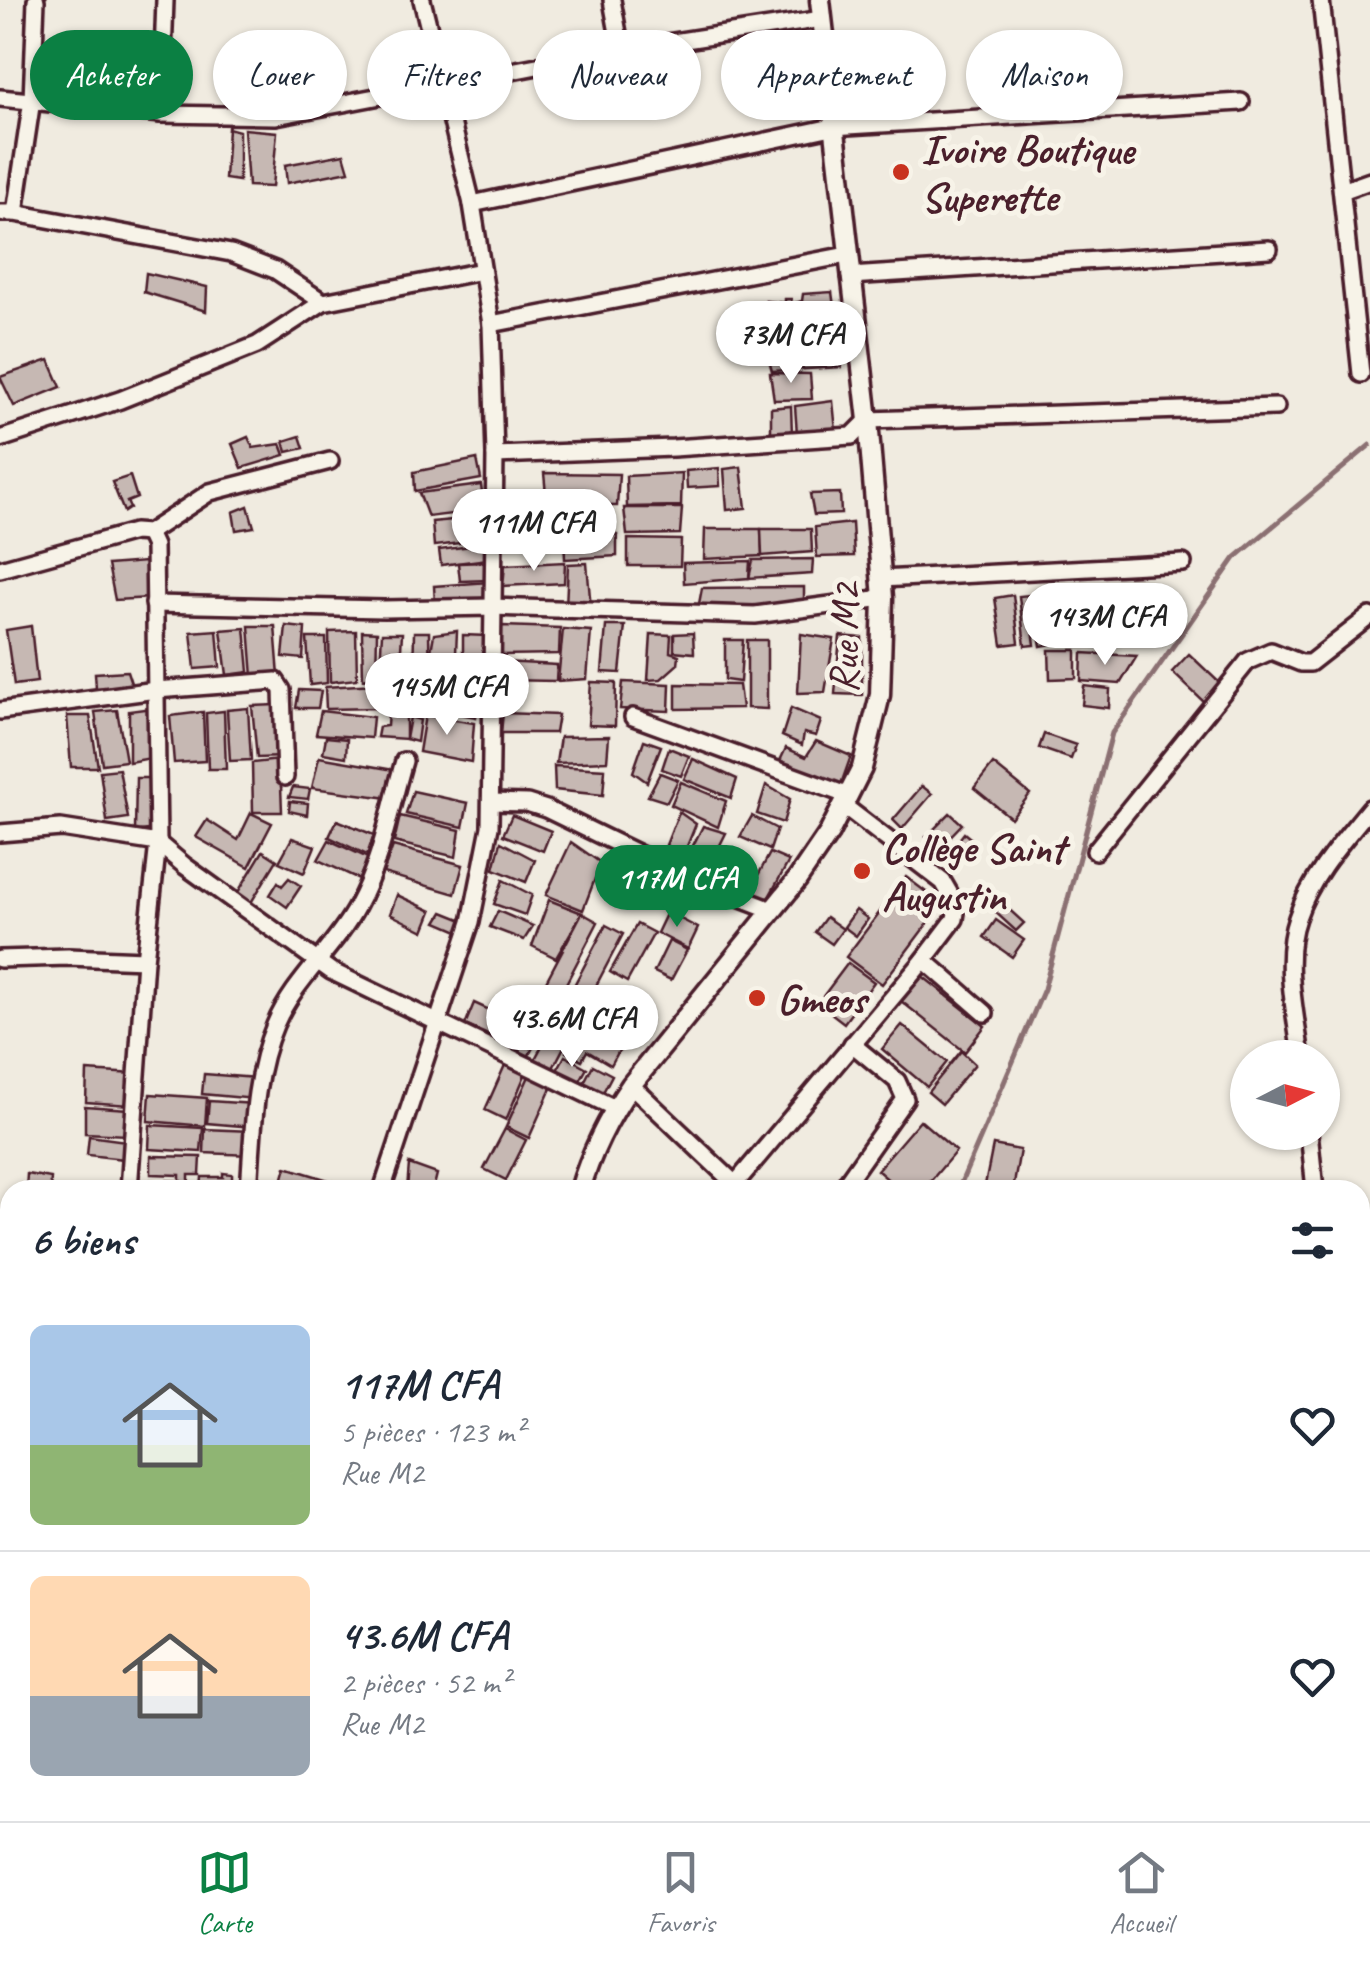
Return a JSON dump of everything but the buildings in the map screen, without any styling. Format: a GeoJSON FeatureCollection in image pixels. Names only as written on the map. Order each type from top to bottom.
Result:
{"type":"FeatureCollection","features":[{"type":"Feature","properties":{"kind":"street"},"geometry":{"type":"LineString","coordinates":[[35,30],[36,0]]}},
{"type":"Feature","properties":{"kind":"street"},"geometry":{"type":"LineString","coordinates":[[163,30],[164,0]]}},
{"type":"Feature","properties":{"kind":"street"},"geometry":{"type":"LineString","coordinates":[[422,0],[430,30]]}},
{"type":"Feature","properties":{"kind":"street"},"geometry":{"type":"LineString","coordinates":[[612,0],[617,30]]}},
{"type":"Feature","properties":{"kind":"street","name":"Rue M2"},"geometry":{"type":"LineString","coordinates":[[584,1180],[615,1108],[631,1085],[818,848],[862,768],[880,694],[882,589],[868,420],[820,0]]}},
{"type":"Feature","properties":{"kind":"street"},"geometry":{"type":"LineString","coordinates":[[1321,0],[1361,374]]}},
{"type":"Feature","properties":{"kind":"street"},"geometry":{"type":"LineString","coordinates":[[701,38],[822,20]]}},
{"type":"Feature","properties":{"kind":"street"},"geometry":{"type":"LineString","coordinates":[[0,98],[30,100]]}},
{"type":"Feature","properties":{"kind":"street"},"geometry":{"type":"LineString","coordinates":[[193,115],[276,116],[367,98]]}},
{"type":"Feature","properties":{"kind":"street"},"geometry":{"type":"LineString","coordinates":[[472,204],[832,126],[1242,102]]}},
{"type":"Feature","properties":{"kind":"street"},"geometry":{"type":"LineString","coordinates":[[30,109],[8,213],[231,253],[275,270],[323,302]]}},
{"type":"Feature","properties":{"kind":"street"},"geometry":{"type":"LineString","coordinates":[[385,1180],[471,922],[490,827],[495,454],[491,324],[472,204],[453,120]]}},
{"type":"Feature","properties":{"kind":"street"},"geometry":{"type":"LineString","coordinates":[[1342,191],[1370,181]]}},
{"type":"Feature","properties":{"kind":"street"},"geometry":{"type":"LineString","coordinates":[[850,276],[1269,248]]}},
{"type":"Feature","properties":{"kind":"street"},"geometry":{"type":"LineString","coordinates":[[491,324],[847,255]]}},
{"type":"Feature","properties":{"kind":"street"},"geometry":{"type":"LineString","coordinates":[[0,439],[120,400],[257,345],[323,302],[482,271]]}},
{"type":"Feature","properties":{"kind":"street"},"geometry":{"type":"LineString","coordinates":[[1353,298],[1370,307]]}},
{"type":"Feature","properties":{"kind":"street"},"geometry":{"type":"LineString","coordinates":[[495,454],[852,436],[868,420],[1276,407]]}},
{"type":"Feature","properties":{"kind":"street"},"geometry":{"type":"LineString","coordinates":[[0,569],[134,532],[148,533],[210,492],[330,461]]}},
{"type":"Feature","properties":{"kind":"street"},"geometry":{"type":"LineString","coordinates":[[130,1180],[144,960],[158,843],[154,546],[148,533]]}},
{"type":"Feature","properties":{"kind":"street"},"geometry":{"type":"LineString","coordinates":[[154,604],[492,607],[756,616],[882,589],[1182,564]]}},
{"type":"Feature","properties":{"kind":"street"},"geometry":{"type":"LineString","coordinates":[[1094,851],[1248,661],[1271,651],[1310,664],[1370,616]]}},
{"type":"Feature","properties":{"kind":"street"},"geometry":{"type":"LineString","coordinates":[[0,710],[156,690],[276,681],[282,690],[286,777]]}},
{"type":"Feature","properties":{"kind":"street"},"geometry":{"type":"LineString","coordinates":[[634,717],[846,801],[951,892],[957,906],[954,919],[924,960],[741,1180]]}},
{"type":"Feature","properties":{"kind":"street"},"geometry":{"type":"LineString","coordinates":[[250,1180],[260,1072],[266,1049],[285,1003],[356,908],[367,885],[404,761]]}},
{"type":"Feature","properties":{"kind":"street"},"geometry":{"type":"LineString","coordinates":[[491,802],[527,803],[546,809],[684,876],[772,910]]}},
{"type":"Feature","properties":{"kind":"street"},"geometry":{"type":"LineString","coordinates":[[1299,1040],[1292,975],[1296,920],[1321,872],[1370,808]]}},
{"type":"Feature","properties":{"kind":"street"},"geometry":{"type":"LineString","coordinates":[[0,833],[61,828],[158,843],[357,986],[615,1108]]}},
{"type":"Feature","properties":{"kind":"street"},"geometry":{"type":"LineString","coordinates":[[0,959],[144,960]]}},
{"type":"Feature","properties":{"kind":"street"},"geometry":{"type":"LineString","coordinates":[[924,960],[986,1013]]}},
{"type":"Feature","properties":{"kind":"street"},"geometry":{"type":"LineString","coordinates":[[848,1180],[905,1099],[897,1082],[852,1044]]}},
{"type":"Feature","properties":{"kind":"street"},"geometry":{"type":"LineString","coordinates":[[631,1085],[728,1180]]}},
{"type":"Feature","properties":{"kind":"street"},"geometry":{"type":"LineString","coordinates":[[1311,1150],[1315,1180]]}},
{"type":"Feature","properties":{"kind":"waterway"},"geometry":{"type":"LineString","coordinates":[[962,1180],[1044,989],[1112,733],[1235,558],[1370,445]]}},
{"type":"Feature","properties":{"kind":"place","name":"Ivoire Boutique Superette"},"geometry":{"type":"Point","coordinates":[901,172]}},
{"type":"Feature","properties":{"kind":"place","name":"Collège Saint Augustin"},"geometry":{"type":"Point","coordinates":[862,871]}},
{"type":"Feature","properties":{"kind":"place","name":"Gmeos"},"geometry":{"type":"Point","coordinates":[757,998]}}]}
